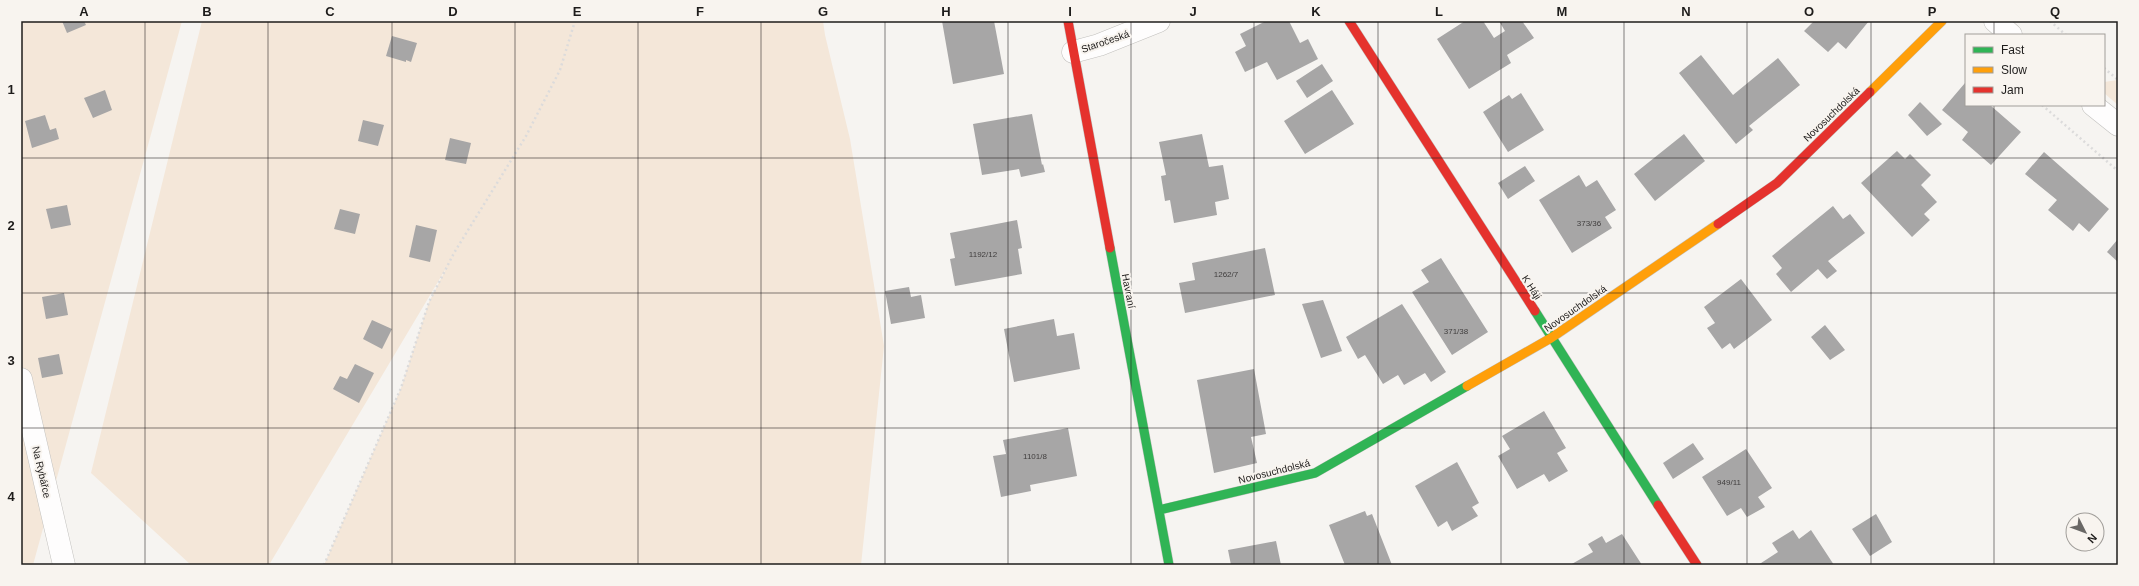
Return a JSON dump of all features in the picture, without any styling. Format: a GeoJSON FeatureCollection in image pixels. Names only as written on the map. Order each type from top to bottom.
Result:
{"type":"FeatureCollection","features":[{"type":"Feature","properties":{"kind":"street","name":"Havraní"},"geometry":{"type":"LineString","coordinates":[[1068,21],[1072,52],[1169,565]]}},
{"type":"Feature","properties":{"kind":"street","name":"Staročeská"},"geometry":{"type":"LineString","coordinates":[[1072,52],[1099,45],[1159,21]]}},
{"type":"Feature","properties":{"kind":"street","name":"K Háji"},"geometry":{"type":"LineString","coordinates":[[1349,21],[1696,565]]}},
{"type":"Feature","properties":{"kind":"street","name":"Novosuchdolská"},"geometry":{"type":"LineString","coordinates":[[1159,510],[1315,473],[1551,338],[1777,183],[1942,21]]}},
{"type":"Feature","properties":{"kind":"street"},"geometry":{"type":"LineString","coordinates":[[1995,21],[2010,34]]}},
{"type":"Feature","properties":{"kind":"street"},"geometry":{"type":"LineString","coordinates":[[2094,106],[2118,125]]}},
{"type":"Feature","properties":{"kind":"street","name":"Na Rybářce"},"geometry":{"type":"LineString","coordinates":[[21,379],[64,565]]}},
{"type":"Feature","properties":{"kind":"path"},"geometry":{"type":"LineString","coordinates":[[324,565],[401,388],[429,302],[454,253],[526,136],[560,70],[575,21]]}},
{"type":"Feature","properties":{"kind":"path"},"geometry":{"type":"LineString","coordinates":[[2050,21],[2065,34]]}},
{"type":"Feature","properties":{"kind":"path"},"geometry":{"type":"LineString","coordinates":[[2105,69],[2118,80]]}},
{"type":"Feature","properties":{"kind":"path"},"geometry":{"type":"LineString","coordinates":[[2043,106],[2118,171]]}},
{"type":"Feature","properties":{"kind":"shaded area"},"geometry":{"type":"Polygon","coordinates":[[[21,21],[182,21],[33,565],[21,565],[21,21]]]}},
{"type":"Feature","properties":{"kind":"shaded area"},"geometry":{"type":"Polygon","coordinates":[[[202,21],[823,21],[850,139],[884,346],[861,565],[324,565],[401,388],[429,302],[448,265],[269,565],[191,565],[91,473],[202,21]]]}},
{"type":"Feature","properties":{"kind":"shaded area"},"geometry":{"type":"Polygon","coordinates":[[[2118,80],[2118,105],[2105,94],[2105,82],[2118,80]]]}},
{"type":"Feature","properties":{"kind":"building"},"geometry":{"type":"Polygon","coordinates":[[[62,21],[84,21],[86,25],[67,33],[62,21]]]}},
{"type":"Feature","properties":{"kind":"building"},"geometry":{"type":"Polygon","coordinates":[[[942,21],[994,21],[1004,74],[953,84],[942,21]]]}},
{"type":"Feature","properties":{"kind":"building"},"geometry":{"type":"Polygon","coordinates":[[[1266,21],[1289,21],[1300,43],[1308,39],[1318,59],[1277,80],[1267,62],[1245,72],[1235,52],[1246,46],[1240,34],[1266,21]]]}},
{"type":"Feature","properties":{"kind":"building"},"geometry":{"type":"Polygon","coordinates":[[[1465,21],[1483,21],[1494,38],[1505,31],[1499,21],[1522,21],[1534,38],[1507,55],[1511,63],[1469,89],[1437,39],[1465,21]]]}},
{"type":"Feature","properties":{"kind":"building"},"geometry":{"type":"Polygon","coordinates":[[[1814,21],[1869,21],[1846,49],[1838,42],[1828,52],[1804,31],[1814,21]]]}},
{"type":"Feature","properties":{"kind":"building"},"geometry":{"type":"Polygon","coordinates":[[[392,36],[417,43],[411,62],[386,56],[392,36]]]}},
{"type":"Feature","properties":{"kind":"building"},"geometry":{"type":"Polygon","coordinates":[[[1701,55],[1733,95],[1778,58],[1800,85],[1749,126],[1753,130],[1736,144],[1679,73],[1701,55]]]}},
{"type":"Feature","properties":{"kind":"building"},"geometry":{"type":"Polygon","coordinates":[[[1322,64],[1333,81],[1307,98],[1296,81],[1322,64]]]}},
{"type":"Feature","properties":{"kind":"building"},"geometry":{"type":"Polygon","coordinates":[[[1965,83],[1965,106],[1991,106],[2021,132],[1991,165],[1962,140],[1968,132],[1942,110],[1965,83]]]}},
{"type":"Feature","properties":{"kind":"building"},"geometry":{"type":"Polygon","coordinates":[[[105,90],[112,110],[93,118],[84,98],[105,90]]]}},
{"type":"Feature","properties":{"kind":"building"},"geometry":{"type":"Polygon","coordinates":[[[1332,90],[1354,124],[1305,154],[1284,121],[1332,90]]]}},
{"type":"Feature","properties":{"kind":"building"},"geometry":{"type":"Polygon","coordinates":[[[1521,93],[1544,130],[1508,152],[1483,112],[1509,95],[1512,99],[1521,93]]]}},
{"type":"Feature","properties":{"kind":"building"},"geometry":{"type":"Polygon","coordinates":[[[1920,102],[1942,124],[1927,136],[1908,115],[1920,102]]]}},
{"type":"Feature","properties":{"kind":"building"},"geometry":{"type":"Polygon","coordinates":[[[1032,114],[1042,165],[1043,164],[1045,172],[1021,177],[1019,169],[982,175],[973,124],[1032,114]]]}},
{"type":"Feature","properties":{"kind":"building"},"geometry":{"type":"Polygon","coordinates":[[[45,115],[50,130],[56,128],[59,139],[32,148],[25,121],[45,115]]]}},
{"type":"Feature","properties":{"kind":"building"},"geometry":{"type":"Polygon","coordinates":[[[363,120],[384,125],[378,146],[358,141],[363,120]]]}},
{"type":"Feature","properties":{"kind":"building"},"geometry":{"type":"Polygon","coordinates":[[[1202,134],[1209,167],[1223,165],[1229,199],[1215,202],[1217,215],[1174,223],[1170,200],[1165,201],[1161,176],[1166,175],[1159,142],[1202,134]]]}},
{"type":"Feature","properties":{"kind":"building"},"geometry":{"type":"Polygon","coordinates":[[[1684,134],[1705,161],[1655,201],[1634,174],[1684,134]]]}},
{"type":"Feature","properties":{"kind":"building"},"geometry":{"type":"Polygon","coordinates":[[[450,138],[471,143],[466,164],[445,160],[450,138]]]}},
{"type":"Feature","properties":{"kind":"building"},"geometry":{"type":"Polygon","coordinates":[[[1897,151],[1905,159],[1910,154],[1931,175],[1921,185],[1937,202],[1924,214],[1930,220],[1912,237],[1861,183],[1897,151]]]}},
{"type":"Feature","properties":{"kind":"building"},"geometry":{"type":"Polygon","coordinates":[[[2044,152],[2109,209],[2089,232],[2079,223],[2073,231],[2048,210],[2057,200],[2025,174],[2044,152]]]}},
{"type":"Feature","properties":{"kind":"building"},"geometry":{"type":"Polygon","coordinates":[[[1525,166],[1535,181],[1508,199],[1498,183],[1525,166]]]}},
{"type":"Feature","properties":{"kind":"building"},"geometry":{"type":"Polygon","coordinates":[[[1579,175],[1586,187],[1597,180],[1616,210],[1605,217],[1612,228],[1572,253],[1539,200],[1579,175]]]}},
{"type":"Feature","properties":{"kind":"building"},"geometry":{"type":"Polygon","coordinates":[[[67,205],[71,225],[51,229],[46,209],[67,205]]]}},
{"type":"Feature","properties":{"kind":"building"},"geometry":{"type":"Polygon","coordinates":[[[1833,206],[1843,219],[1850,214],[1865,233],[1828,261],[1837,271],[1827,279],[1818,269],[1791,292],[1776,274],[1782,268],[1772,256],[1833,206]]]}},
{"type":"Feature","properties":{"kind":"building"},"geometry":{"type":"Polygon","coordinates":[[[340,209],[360,214],[355,234],[334,229],[340,209]]]}},
{"type":"Feature","properties":{"kind":"building"},"geometry":{"type":"Polygon","coordinates":[[[1017,220],[1022,248],[1018,249],[1022,274],[955,286],[950,259],[955,258],[950,233],[1017,220]]]}},
{"type":"Feature","properties":{"kind":"building"},"geometry":{"type":"Polygon","coordinates":[[[416,225],[437,230],[430,262],[409,257],[416,225]]]}},
{"type":"Feature","properties":{"kind":"building"},"geometry":{"type":"Polygon","coordinates":[[[2118,239],[2118,262],[2107,252],[2118,239]]]}},
{"type":"Feature","properties":{"kind":"building"},"geometry":{"type":"Polygon","coordinates":[[[1265,248],[1275,295],[1185,313],[1179,283],[1195,280],[1192,263],[1265,248]]]}},
{"type":"Feature","properties":{"kind":"building"},"geometry":{"type":"Polygon","coordinates":[[[1441,258],[1488,332],[1452,355],[1412,292],[1429,282],[1421,270],[1441,258]]]}},
{"type":"Feature","properties":{"kind":"building"},"geometry":{"type":"Polygon","coordinates":[[[1741,279],[1772,320],[1734,349],[1730,343],[1722,349],[1707,328],[1715,323],[1704,307],[1741,279]]]}},
{"type":"Feature","properties":{"kind":"building"},"geometry":{"type":"Polygon","coordinates":[[[909,287],[911,297],[921,295],[925,318],[891,324],[885,291],[909,287]]]}},
{"type":"Feature","properties":{"kind":"building"},"geometry":{"type":"Polygon","coordinates":[[[64,293],[68,315],[46,319],[42,297],[64,293]]]}},
{"type":"Feature","properties":{"kind":"building"},"geometry":{"type":"Polygon","coordinates":[[[1323,300],[1342,351],[1321,358],[1302,304],[1323,300]]]}},
{"type":"Feature","properties":{"kind":"building"},"geometry":{"type":"Polygon","coordinates":[[[1402,304],[1446,372],[1431,382],[1425,373],[1404,385],[1398,375],[1383,384],[1365,355],[1358,359],[1346,337],[1402,304]]]}},
{"type":"Feature","properties":{"kind":"building"},"geometry":{"type":"Polygon","coordinates":[[[1054,319],[1057,336],[1074,333],[1080,369],[1014,382],[1004,329],[1054,319]]]}},
{"type":"Feature","properties":{"kind":"building"},"geometry":{"type":"Polygon","coordinates":[[[372,320],[392,329],[382,349],[363,339],[372,320]]]}},
{"type":"Feature","properties":{"kind":"building"},"geometry":{"type":"Polygon","coordinates":[[[1825,325],[1845,350],[1830,360],[1811,337],[1825,325]]]}},
{"type":"Feature","properties":{"kind":"building"},"geometry":{"type":"Polygon","coordinates":[[[59,354],[63,374],[42,378],[38,358],[59,354]]]}},
{"type":"Feature","properties":{"kind":"building"},"geometry":{"type":"Polygon","coordinates":[[[355,364],[374,373],[359,403],[333,389],[340,376],[347,379],[355,364]]]}},
{"type":"Feature","properties":{"kind":"building"},"geometry":{"type":"Polygon","coordinates":[[[1254,369],[1266,434],[1251,437],[1257,463],[1214,473],[1197,380],[1254,369]]]}},
{"type":"Feature","properties":{"kind":"building"},"geometry":{"type":"Polygon","coordinates":[[[1544,411],[1566,448],[1557,453],[1568,471],[1549,482],[1544,474],[1517,489],[1498,456],[1510,449],[1502,436],[1544,411]]]}},
{"type":"Feature","properties":{"kind":"building"},"geometry":{"type":"Polygon","coordinates":[[[1068,428],[1077,476],[1030,485],[1031,491],[1001,497],[993,456],[1006,454],[1003,440],[1068,428]]]}},
{"type":"Feature","properties":{"kind":"building"},"geometry":{"type":"Polygon","coordinates":[[[1693,443],[1704,459],[1673,479],[1663,463],[1693,443]]]}},
{"type":"Feature","properties":{"kind":"building"},"geometry":{"type":"Polygon","coordinates":[[[1746,449],[1772,488],[1758,497],[1765,507],[1747,517],[1741,508],[1727,516],[1702,477],[1746,449]]]}},
{"type":"Feature","properties":{"kind":"building"},"geometry":{"type":"Polygon","coordinates":[[[1457,462],[1479,503],[1472,507],[1478,516],[1452,531],[1447,521],[1438,527],[1415,486],[1457,462]]]}},
{"type":"Feature","properties":{"kind":"building"},"geometry":{"type":"Polygon","coordinates":[[[1365,511],[1367,516],[1372,514],[1392,565],[1345,565],[1329,525],[1365,511]]]}},
{"type":"Feature","properties":{"kind":"building"},"geometry":{"type":"Polygon","coordinates":[[[1876,514],[1892,542],[1870,556],[1852,529],[1876,514]]]}},
{"type":"Feature","properties":{"kind":"building"},"geometry":{"type":"Polygon","coordinates":[[[1793,530],[1799,539],[1811,530],[1834,565],[1758,565],[1778,552],[1772,543],[1793,530]]]}},
{"type":"Feature","properties":{"kind":"building"},"geometry":{"type":"Polygon","coordinates":[[[1622,534],[1642,565],[1570,565],[1593,552],[1588,544],[1602,536],[1606,543],[1622,534]]]}},
{"type":"Feature","properties":{"kind":"building"},"geometry":{"type":"Polygon","coordinates":[[[1276,541],[1281,565],[1231,565],[1228,550],[1276,541]]]}},
{"type":"Feature","properties":{"kind":"traffic: fast"},"geometry":{"type":"LineString","coordinates":[[1110,248],[1169,565]]}},
{"type":"Feature","properties":{"kind":"traffic: fast"},"geometry":{"type":"LineString","coordinates":[[1535,311],[1658,505]]}},
{"type":"Feature","properties":{"kind":"traffic: fast"},"geometry":{"type":"LineString","coordinates":[[1159,510],[1315,473],[1467,386]]}},
{"type":"Feature","properties":{"kind":"traffic: slow"},"geometry":{"type":"LineString","coordinates":[[1870,92],[1942,21]]}},
{"type":"Feature","properties":{"kind":"traffic: slow"},"geometry":{"type":"LineString","coordinates":[[1467,386],[1551,338],[1718,224]]}},
{"type":"Feature","properties":{"kind":"traffic: jam"},"geometry":{"type":"LineString","coordinates":[[1068,21],[1110,248]]}},
{"type":"Feature","properties":{"kind":"traffic: jam"},"geometry":{"type":"LineString","coordinates":[[1349,21],[1535,311]]}},
{"type":"Feature","properties":{"kind":"traffic: jam"},"geometry":{"type":"LineString","coordinates":[[1718,224],[1777,183],[1870,92]]}},
{"type":"Feature","properties":{"kind":"traffic: jam"},"geometry":{"type":"LineString","coordinates":[[1658,505],[1697,565]]}}]}
